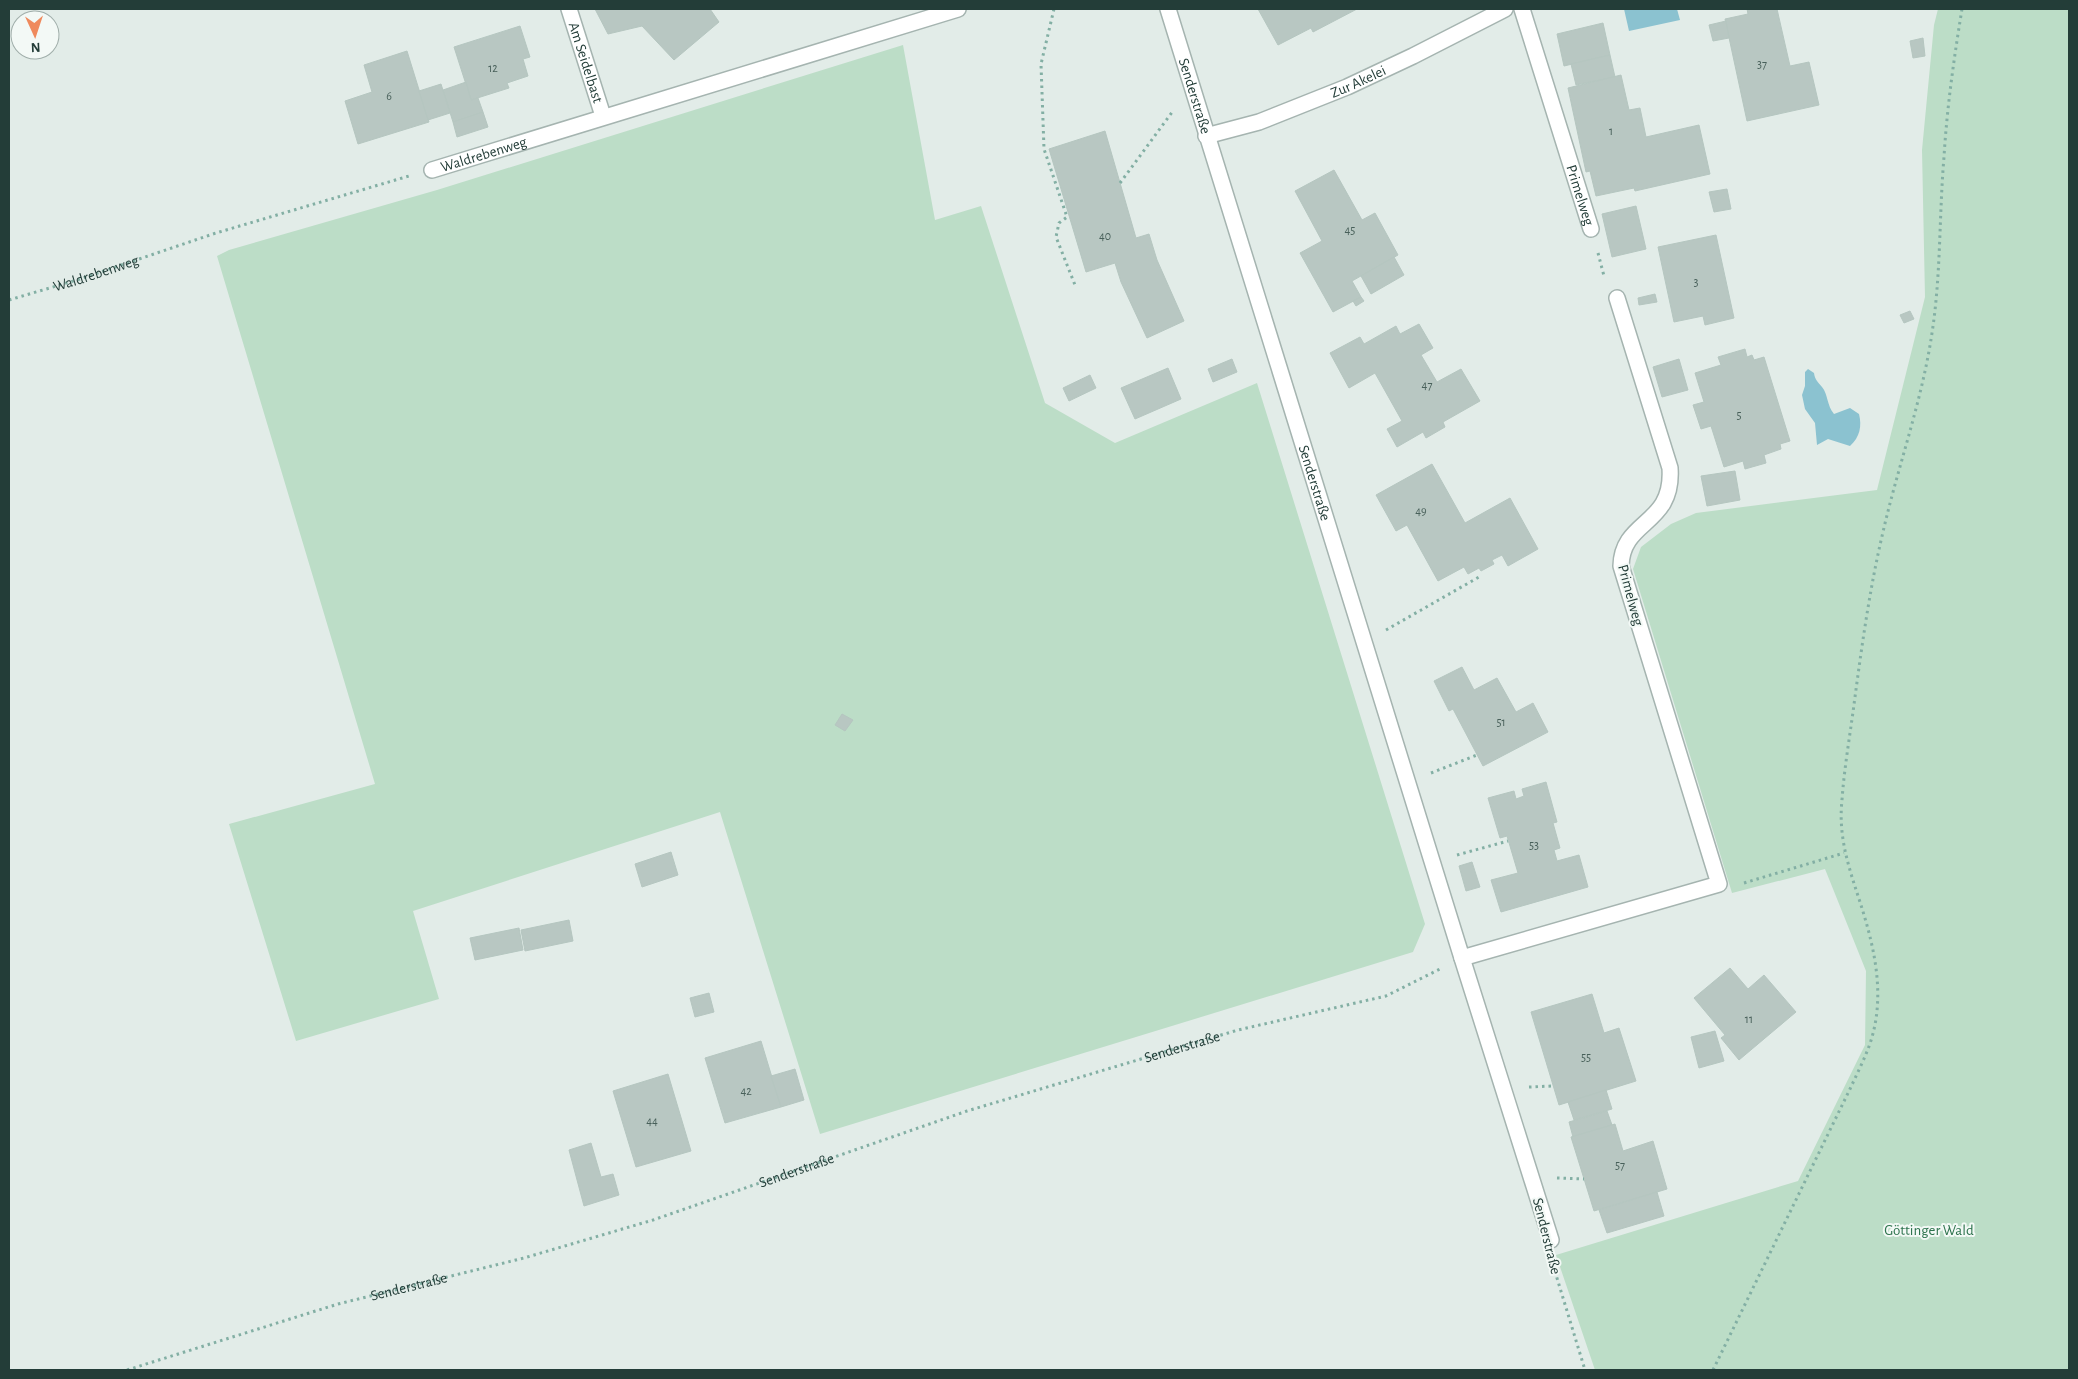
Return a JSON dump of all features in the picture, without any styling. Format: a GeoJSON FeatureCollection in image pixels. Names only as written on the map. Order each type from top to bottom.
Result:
{"type":"FeatureCollection","features":[{"type":"Feature","properties":{"kind":"street","name":"Am Seidelbast"},"geometry":{"type":"LineString","coordinates":[[569,9],[603,116]]}},
{"type":"Feature","properties":{"kind":"street","name":"Waldrebenweg"},"geometry":{"type":"LineString","coordinates":[[432,170],[603,116],[958,9]]}},
{"type":"Feature","properties":{"kind":"street","name":"Senderstraße"},"geometry":{"type":"LineString","coordinates":[[1168,9],[1551,1240]]}},
{"type":"Feature","properties":{"kind":"street","name":"Zur Akelei"},"geometry":{"type":"LineString","coordinates":[[1206,136],[1260,122],[1347,87],[1505,9]]}},
{"type":"Feature","properties":{"kind":"street","name":"Primelweg"},"geometry":{"type":"LineString","coordinates":[[1522,9],[1590,229]]}},
{"type":"Feature","properties":{"kind":"street","name":"Primelweg"},"geometry":{"type":"LineString","coordinates":[[1617,298],[1670,468],[1669,491],[1658,511],[1636,530],[1625,544],[1621,556],[1621,566],[1719,884]]}},
{"type":"Feature","properties":{"kind":"street"},"geometry":{"type":"LineString","coordinates":[[1462,958],[1719,884]]}},
{"type":"Feature","properties":{"kind":"path"},"geometry":{"type":"LineString","coordinates":[[1054,9],[1041,64],[1044,149],[1067,218],[1059,223],[1056,237],[1075,285]]}},
{"type":"Feature","properties":{"kind":"path"},"geometry":{"type":"LineString","coordinates":[[1713,1370],[1767,1262],[1869,1047],[1876,1019],[1878,989],[1876,960],[1868,926],[1844,853],[1841,832],[1842,802],[1860,656],[1882,533],[1919,397],[1932,334],[1941,247],[1944,160],[1949,95],[1962,9]]}},
{"type":"Feature","properties":{"kind":"path"},"geometry":{"type":"LineString","coordinates":[[1120,183],[1191,86]]}},
{"type":"Feature","properties":{"kind":"path","name":"Waldrebenweg"},"geometry":{"type":"LineString","coordinates":[[9,300],[80,279],[216,233],[432,170]]}},
{"type":"Feature","properties":{"kind":"path","name":"Primelweg"},"geometry":{"type":"LineString","coordinates":[[1590,229],[1607,286],[1617,298]]}},
{"type":"Feature","properties":{"kind":"path"},"geometry":{"type":"LineString","coordinates":[[1364,643],[1479,577]]}},
{"type":"Feature","properties":{"kind":"path"},"geometry":{"type":"LineString","coordinates":[[1407,782],[1477,755]]}},
{"type":"Feature","properties":{"kind":"path"},"geometry":{"type":"LineString","coordinates":[[1432,862],[1508,841]]}},
{"type":"Feature","properties":{"kind":"path"},"geometry":{"type":"LineString","coordinates":[[1719,884],[1746,883],[1844,853]]}},
{"type":"Feature","properties":{"kind":"path","name":"Senderstraße"},"geometry":{"type":"LineString","coordinates":[[127,1370],[338,1304],[524,1258],[653,1220],[967,1111],[1229,1032],[1386,996],[1462,958]]}},
{"type":"Feature","properties":{"kind":"path","name":"Senderstraße"},"geometry":{"type":"LineString","coordinates":[[1551,1240],[1551,1258],[1585,1370]]}},
{"type":"Feature","properties":{"kind":"green space","name":"Göttinger Wald"},"geometry":{"type":"Polygon","coordinates":[[[1938,9],[2069,9],[2069,1370],[1595,1370],[1556,1255],[1798,1181],[1865,1045],[1866,971],[1825,869],[1732,893],[1633,569],[1641,547],[1671,524],[1696,513],[1877,490],[1925,297],[1922,150],[1934,25],[1938,9]]]}},
{"type":"Feature","properties":{"kind":"green space"},"geometry":{"type":"Polygon","coordinates":[[[903,45],[935,220],[981,206],[1045,403],[1115,443],[1257,383],[1425,924],[1413,952],[820,1134],[720,812],[413,911],[439,999],[296,1041],[229,824],[375,784],[217,256],[229,250],[437,190],[903,45]]]}},
{"type":"Feature","properties":{"kind":"water"},"geometry":{"type":"Polygon","coordinates":[[[1624,9],[1677,9],[1680,20],[1629,31],[1624,9]]]}},
{"type":"Feature","properties":{"kind":"water"},"geometry":{"type":"Polygon","coordinates":[[[1808,369],[1814,373],[1824,390],[1834,414],[1850,408],[1859,414],[1859,431],[1856,439],[1850,446],[1828,439],[1817,445],[1815,423],[1805,409],[1802,395],[1805,386],[1805,372],[1808,369]]]}},
{"type":"Feature","properties":{"kind":"building"},"geometry":{"type":"Polygon","coordinates":[[[595,9],[710,9],[719,22],[674,60],[642,26],[608,34],[595,9]]]}},
{"type":"Feature","properties":{"kind":"building"},"geometry":{"type":"Polygon","coordinates":[[[1258,9],[1357,9],[1313,32],[1311,28],[1278,45],[1258,9]]]}},
{"type":"Feature","properties":{"kind":"building"},"geometry":{"type":"Polygon","coordinates":[[[1747,9],[1777,9],[1790,66],[1809,62],[1819,105],[1747,121],[1725,19],[1748,14],[1747,9]]]}},
{"type":"Feature","properties":{"kind":"building"},"geometry":{"type":"Polygon","coordinates":[[[1726,21],[1729,38],[1713,41],[1709,25],[1726,21]]]}},
{"type":"Feature","properties":{"kind":"building"},"geometry":{"type":"Polygon","coordinates":[[[1603,23],[1610,55],[1564,66],[1557,34],[1603,23]]]}},
{"type":"Feature","properties":{"kind":"building"},"geometry":{"type":"Polygon","coordinates":[[[520,26],[530,57],[523,59],[528,76],[507,83],[509,88],[471,100],[454,47],[520,26]]]}},
{"type":"Feature","properties":{"kind":"building"},"geometry":{"type":"Polygon","coordinates":[[[1923,38],[1925,56],[1913,58],[1910,41],[1923,38]]]}},
{"type":"Feature","properties":{"kind":"building"},"geometry":{"type":"Polygon","coordinates":[[[407,51],[429,122],[358,144],[345,101],[372,92],[364,65],[407,51]]]}},
{"type":"Feature","properties":{"kind":"building"},"geometry":{"type":"Polygon","coordinates":[[[1610,55],[1615,77],[1576,85],[1571,64],[1610,55]]]}},
{"type":"Feature","properties":{"kind":"building"},"geometry":{"type":"Polygon","coordinates":[[[1621,75],[1629,110],[1640,108],[1646,137],[1699,125],[1710,174],[1635,191],[1634,188],[1596,196],[1590,171],[1586,172],[1568,88],[1621,75]]]}},
{"type":"Feature","properties":{"kind":"building"},"geometry":{"type":"Polygon","coordinates":[[[466,82],[471,100],[478,98],[483,112],[453,122],[443,90],[466,82]]]}},
{"type":"Feature","properties":{"kind":"building"},"geometry":{"type":"Polygon","coordinates":[[[441,84],[450,113],[428,120],[419,91],[441,84]]]}},
{"type":"Feature","properties":{"kind":"building"},"geometry":{"type":"Polygon","coordinates":[[[483,112],[488,127],[457,137],[453,122],[483,112]]]}},
{"type":"Feature","properties":{"kind":"building"},"geometry":{"type":"Polygon","coordinates":[[[1105,131],[1136,238],[1149,234],[1157,260],[1184,321],[1147,338],[1121,282],[1115,263],[1086,272],[1049,149],[1105,131]]]}},
{"type":"Feature","properties":{"kind":"building"},"geometry":{"type":"Polygon","coordinates":[[[1334,170],[1362,220],[1375,213],[1398,255],[1352,281],[1361,297],[1333,312],[1300,253],[1322,241],[1295,191],[1334,170]]]}},
{"type":"Feature","properties":{"kind":"building"},"geometry":{"type":"Polygon","coordinates":[[[1727,189],[1731,209],[1714,212],[1709,192],[1727,189]]]}},
{"type":"Feature","properties":{"kind":"building"},"geometry":{"type":"Polygon","coordinates":[[[1636,206],[1646,249],[1612,257],[1602,214],[1636,206]]]}},
{"type":"Feature","properties":{"kind":"building"},"geometry":{"type":"Polygon","coordinates":[[[1716,235],[1734,318],[1705,325],[1703,316],[1674,322],[1658,247],[1716,235]]]}},
{"type":"Feature","properties":{"kind":"building"},"geometry":{"type":"Polygon","coordinates":[[[1394,257],[1404,275],[1371,294],[1361,276],[1394,257]]]}},
{"type":"Feature","properties":{"kind":"building"},"geometry":{"type":"Polygon","coordinates":[[[1655,294],[1657,302],[1639,305],[1638,298],[1655,294]]]}},
{"type":"Feature","properties":{"kind":"building"},"geometry":{"type":"Polygon","coordinates":[[[1361,297],[1364,301],[1356,306],[1353,301],[1361,297]]]}},
{"type":"Feature","properties":{"kind":"building"},"geometry":{"type":"Polygon","coordinates":[[[1910,311],[1914,319],[1904,323],[1900,315],[1910,311]]]}},
{"type":"Feature","properties":{"kind":"building"},"geometry":{"type":"Polygon","coordinates":[[[1419,324],[1433,348],[1421,355],[1437,382],[1461,369],[1480,401],[1443,422],[1445,427],[1426,438],[1423,432],[1397,447],[1387,429],[1402,421],[1375,373],[1349,388],[1330,353],[1360,337],[1364,344],[1396,326],[1400,334],[1419,324]]]}},
{"type":"Feature","properties":{"kind":"building"},"geometry":{"type":"Polygon","coordinates":[[[1745,349],[1747,357],[1752,355],[1754,360],[1764,357],[1790,441],[1780,444],[1781,449],[1764,455],[1766,463],[1745,469],[1743,461],[1724,467],[1711,426],[1701,429],[1693,405],[1704,402],[1695,373],[1721,365],[1718,357],[1745,349]]]}},
{"type":"Feature","properties":{"kind":"building"},"geometry":{"type":"Polygon","coordinates":[[[1232,359],[1237,372],[1213,382],[1208,369],[1232,359]]]}},
{"type":"Feature","properties":{"kind":"building"},"geometry":{"type":"Polygon","coordinates":[[[1679,359],[1688,390],[1662,397],[1653,367],[1679,359]]]}},
{"type":"Feature","properties":{"kind":"building"},"geometry":{"type":"Polygon","coordinates":[[[1168,368],[1181,399],[1135,419],[1121,388],[1168,368]]]}},
{"type":"Feature","properties":{"kind":"building"},"geometry":{"type":"Polygon","coordinates":[[[1090,375],[1096,388],[1069,401],[1063,388],[1090,375]]]}},
{"type":"Feature","properties":{"kind":"building"},"geometry":{"type":"Polygon","coordinates":[[[1432,464],[1465,523],[1510,498],[1538,549],[1508,566],[1502,555],[1492,560],[1494,564],[1481,571],[1479,568],[1468,574],[1464,567],[1438,581],[1407,525],[1396,531],[1376,495],[1432,464]]]}},
{"type":"Feature","properties":{"kind":"building"},"geometry":{"type":"Polygon","coordinates":[[[1735,471],[1740,500],[1707,506],[1701,476],[1735,471]]]}},
{"type":"Feature","properties":{"kind":"building"},"geometry":{"type":"Polygon","coordinates":[[[1462,667],[1474,690],[1497,678],[1516,712],[1533,703],[1548,732],[1483,766],[1453,709],[1449,711],[1434,681],[1462,667]]]}},
{"type":"Feature","properties":{"kind":"building"},"geometry":{"type":"Polygon","coordinates":[[[842,714],[853,720],[845,731],[835,725],[842,714]]]}},
{"type":"Feature","properties":{"kind":"building"},"geometry":{"type":"Polygon","coordinates":[[[1546,782],[1557,822],[1553,823],[1560,848],[1554,850],[1557,861],[1579,855],[1588,887],[1501,912],[1491,880],[1518,873],[1507,836],[1500,838],[1488,798],[1514,791],[1516,799],[1524,796],[1522,789],[1546,782]]]}},
{"type":"Feature","properties":{"kind":"building"},"geometry":{"type":"Polygon","coordinates":[[[671,852],[678,875],[642,887],[635,864],[671,852]]]}},
{"type":"Feature","properties":{"kind":"building"},"geometry":{"type":"Polygon","coordinates":[[[1472,862],[1480,887],[1466,891],[1459,866],[1472,862]]]}},
{"type":"Feature","properties":{"kind":"building"},"geometry":{"type":"Polygon","coordinates":[[[569,920],[573,941],[525,951],[521,930],[569,920]]]}},
{"type":"Feature","properties":{"kind":"building"},"geometry":{"type":"Polygon","coordinates":[[[519,928],[523,950],[475,960],[470,938],[519,928]]]}},
{"type":"Feature","properties":{"kind":"building"},"geometry":{"type":"Polygon","coordinates":[[[1730,968],[1748,989],[1764,975],[1796,1012],[1739,1060],[1721,1038],[1725,1035],[1694,998],[1730,968]]]}},
{"type":"Feature","properties":{"kind":"building"},"geometry":{"type":"Polygon","coordinates":[[[709,993],[714,1012],[695,1017],[690,998],[709,993]]]}},
{"type":"Feature","properties":{"kind":"building"},"geometry":{"type":"Polygon","coordinates":[[[1592,994],[1604,1033],[1619,1028],[1636,1081],[1559,1105],[1531,1012],[1592,994]]]}},
{"type":"Feature","properties":{"kind":"building"},"geometry":{"type":"Polygon","coordinates":[[[1715,1031],[1724,1061],[1699,1068],[1691,1037],[1715,1031]]]}},
{"type":"Feature","properties":{"kind":"building"},"geometry":{"type":"Polygon","coordinates":[[[761,1041],[781,1107],[725,1123],[705,1058],[761,1041]]]}},
{"type":"Feature","properties":{"kind":"building"},"geometry":{"type":"Polygon","coordinates":[[[795,1069],[804,1100],[781,1107],[771,1076],[795,1069]]]}},
{"type":"Feature","properties":{"kind":"building"},"geometry":{"type":"Polygon","coordinates":[[[668,1074],[691,1151],[636,1167],[613,1091],[668,1074]]]}},
{"type":"Feature","properties":{"kind":"building"},"geometry":{"type":"Polygon","coordinates":[[[1606,1090],[1612,1109],[1574,1120],[1568,1102],[1606,1090]]]}},
{"type":"Feature","properties":{"kind":"building"},"geometry":{"type":"Polygon","coordinates":[[[1607,1111],[1612,1125],[1573,1137],[1569,1122],[1607,1111]]]}},
{"type":"Feature","properties":{"kind":"building"},"geometry":{"type":"Polygon","coordinates":[[[1615,1124],[1623,1151],[1653,1141],[1667,1189],[1594,1211],[1571,1137],[1615,1124]]]}},
{"type":"Feature","properties":{"kind":"building"},"geometry":{"type":"Polygon","coordinates":[[[591,1143],[601,1177],[613,1174],[619,1195],[584,1206],[569,1150],[591,1143]]]}},
{"type":"Feature","properties":{"kind":"building"},"geometry":{"type":"Polygon","coordinates":[[[1657,1192],[1664,1216],[1607,1233],[1599,1210],[1657,1192]]]}}]}
